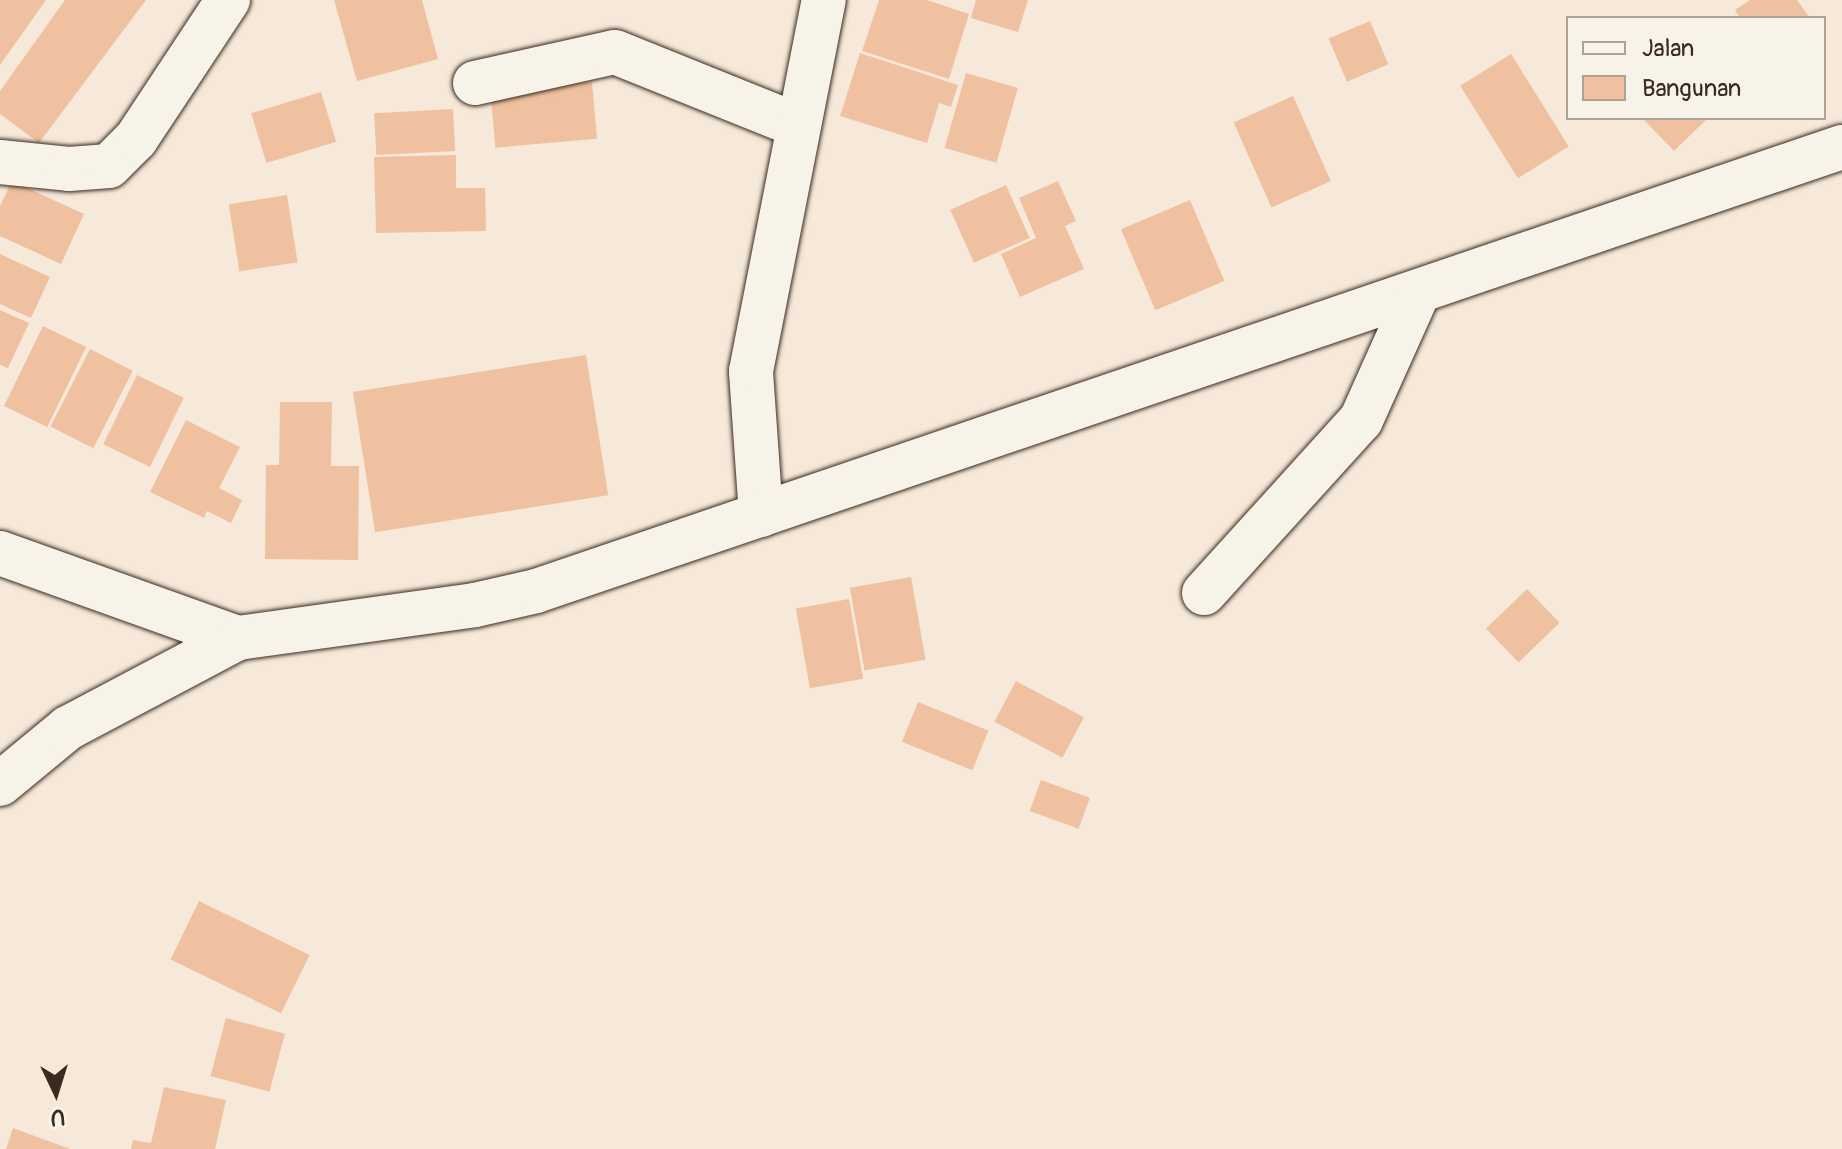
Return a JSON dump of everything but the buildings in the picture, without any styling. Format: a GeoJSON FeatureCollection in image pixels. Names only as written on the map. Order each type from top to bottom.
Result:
{"type":"FeatureCollection","features":[{"type":"Feature","properties":{"kind":"street"},"geometry":{"type":"LineString","coordinates":[[0,162],[69,169],[109,166],[136,139],[228,0]]}},
{"type":"Feature","properties":{"kind":"street"},"geometry":{"type":"LineString","coordinates":[[761,515],[751,371],[824,0]]}},
{"type":"Feature","properties":{"kind":"street"},"geometry":{"type":"LineString","coordinates":[[475,83],[615,52],[797,125]]}},
{"type":"Feature","properties":{"kind":"street"},"geometry":{"type":"LineString","coordinates":[[0,784],[68,728],[238,638],[475,605],[536,591],[1842,147]]}},
{"type":"Feature","properties":{"kind":"street"},"geometry":{"type":"LineString","coordinates":[[1204,593],[1361,420],[1419,291]]}},
{"type":"Feature","properties":{"kind":"street"},"geometry":{"type":"LineString","coordinates":[[0,553],[238,638]]}}]}
